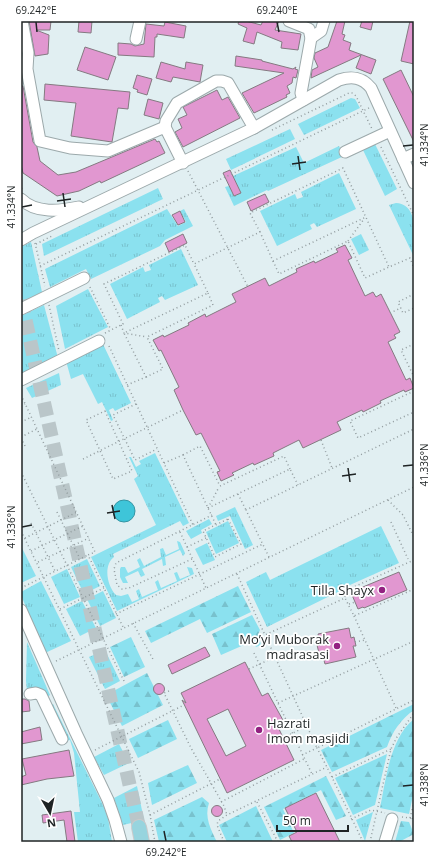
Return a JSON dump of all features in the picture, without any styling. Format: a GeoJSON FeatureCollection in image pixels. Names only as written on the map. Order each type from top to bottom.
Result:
{"type":"FeatureCollection","features":[{"type":"Feature","properties":{"kind":"main road"},"geometry":{"type":"LineString","coordinates":[[134,832],[142,842]]}},
{"type":"Feature","properties":{"kind":"street"},"geometry":{"type":"LineString","coordinates":[[22,21],[28,53],[27,69],[40,141],[70,148],[108,151],[165,127]]}},
{"type":"Feature","properties":{"kind":"street"},"geometry":{"type":"LineString","coordinates":[[136,40],[140,21]]}},
{"type":"Feature","properties":{"kind":"street"},"geometry":{"type":"LineString","coordinates":[[289,21],[308,29],[311,38],[302,93],[303,100]]}},
{"type":"Feature","properties":{"kind":"street"},"geometry":{"type":"LineString","coordinates":[[311,38],[321,31],[324,21]]}},
{"type":"Feature","properties":{"kind":"street"},"geometry":{"type":"LineString","coordinates":[[21,240],[254,128],[339,80],[351,77],[358,78],[368,84],[371,88],[414,183]]}},
{"type":"Feature","properties":{"kind":"street"},"geometry":{"type":"LineString","coordinates":[[183,163],[165,127],[166,121],[177,103],[216,81],[228,83],[254,128]]}},
{"type":"Feature","properties":{"kind":"street"},"geometry":{"type":"LineString","coordinates":[[345,152],[390,131]]}},
{"type":"Feature","properties":{"kind":"street"},"geometry":{"type":"LineString","coordinates":[[403,159],[414,154]]}},
{"type":"Feature","properties":{"kind":"street"},"geometry":{"type":"LineString","coordinates":[[21,199],[26,204],[50,211],[94,204]]}},
{"type":"Feature","properties":{"kind":"street"},"geometry":{"type":"LineString","coordinates":[[21,309],[87,282]]}},
{"type":"Feature","properties":{"kind":"street"},"geometry":{"type":"LineString","coordinates":[[21,380],[103,339]]}},
{"type":"Feature","properties":{"kind":"street"},"geometry":{"type":"LineString","coordinates":[[21,610],[86,755],[108,800],[121,842]]}},
{"type":"Feature","properties":{"kind":"street"},"geometry":{"type":"LineString","coordinates":[[30,694],[39,693],[62,739]]}},
{"type":"Feature","properties":{"kind":"street"},"geometry":{"type":"LineString","coordinates":[[45,704],[59,696]]}},
{"type":"Feature","properties":{"kind":"street"},"geometry":{"type":"LineString","coordinates":[[385,842],[392,816]]}},
{"type":"Feature","properties":{"kind":"path"},"geometry":{"type":"LineString","coordinates":[[272,131],[349,93],[352,93],[356,96],[414,216]]}},
{"type":"Feature","properties":{"kind":"path"},"geometry":{"type":"LineString","coordinates":[[40,266],[378,104]]}},
{"type":"Feature","properties":{"kind":"path"},"geometry":{"type":"LineString","coordinates":[[183,163],[248,287]]}},
{"type":"Feature","properties":{"kind":"path"},"geometry":{"type":"LineString","coordinates":[[366,217],[348,241],[280,274],[250,213],[343,168],[366,217],[389,267]]}},
{"type":"Feature","properties":{"kind":"path"},"geometry":{"type":"LineString","coordinates":[[273,261],[366,217]]}},
{"type":"Feature","properties":{"kind":"path"},"geometry":{"type":"LineString","coordinates":[[194,264],[260,232]]}},
{"type":"Feature","properties":{"kind":"path"},"geometry":{"type":"LineString","coordinates":[[35,244],[56,234]]}},
{"type":"Feature","properties":{"kind":"path"},"geometry":{"type":"LineString","coordinates":[[348,241],[365,278],[410,258],[414,268]]}},
{"type":"Feature","properties":{"kind":"path"},"geometry":{"type":"LineString","coordinates":[[124,333],[148,337],[213,305],[185,245],[104,284],[123,324],[121,325],[124,333],[146,377]]}},
{"type":"Feature","properties":{"kind":"path"},"geometry":{"type":"LineString","coordinates":[[87,282],[111,330]]}},
{"type":"Feature","properties":{"kind":"path"},"geometry":{"type":"LineString","coordinates":[[124,333],[208,293]]}},
{"type":"Feature","properties":{"kind":"path"},"geometry":{"type":"LineString","coordinates":[[414,294],[398,302],[403,313],[414,308]]}},
{"type":"Feature","properties":{"kind":"path"},"geometry":{"type":"LineString","coordinates":[[49,306],[55,304]]}},
{"type":"Feature","properties":{"kind":"path"},"geometry":{"type":"LineString","coordinates":[[390,313],[401,308]]}},
{"type":"Feature","properties":{"kind":"path"},"geometry":{"type":"LineString","coordinates":[[121,325],[111,330],[103,339],[127,385],[194,525]]}},
{"type":"Feature","properties":{"kind":"path"},"geometry":{"type":"LineString","coordinates":[[127,385],[163,369],[148,337]]}},
{"type":"Feature","properties":{"kind":"path"},"geometry":{"type":"LineString","coordinates":[[414,344],[401,350],[414,377]]}},
{"type":"Feature","properties":{"kind":"path"},"geometry":{"type":"LineString","coordinates":[[414,391],[350,421],[358,438],[414,412]]}},
{"type":"Feature","properties":{"kind":"path"},"geometry":{"type":"LineString","coordinates":[[21,395],[95,552],[21,588]]}},
{"type":"Feature","properties":{"kind":"path"},"geometry":{"type":"LineString","coordinates":[[21,406],[25,404]]}},
{"type":"Feature","properties":{"kind":"path"},"geometry":{"type":"LineString","coordinates":[[136,404],[113,415],[135,460],[157,449]]}},
{"type":"Feature","properties":{"kind":"path"},"geometry":{"type":"LineString","coordinates":[[83,459],[184,410]]}},
{"type":"Feature","properties":{"kind":"path"},"geometry":{"type":"LineString","coordinates":[[105,411],[119,442],[132,470],[114,479],[86,420],[105,411]]}},
{"type":"Feature","properties":{"kind":"path"},"geometry":{"type":"LineString","coordinates":[[21,422],[32,417]]}},
{"type":"Feature","properties":{"kind":"path"},"geometry":{"type":"LineString","coordinates":[[25,446],[21,438],[37,429]]}},
{"type":"Feature","properties":{"kind":"path"},"geometry":{"type":"LineString","coordinates":[[246,510],[414,429]]}},
{"type":"Feature","properties":{"kind":"path"},"geometry":{"type":"LineString","coordinates":[[321,440],[332,468]]}},
{"type":"Feature","properties":{"kind":"path"},"geometry":{"type":"LineString","coordinates":[[164,463],[200,446],[220,486]]}},
{"type":"Feature","properties":{"kind":"path"},"geometry":{"type":"LineString","coordinates":[[183,455],[216,525]]}},
{"type":"Feature","properties":{"kind":"path"},"geometry":{"type":"LineString","coordinates":[[208,508],[220,486],[284,456],[298,485]]}},
{"type":"Feature","properties":{"kind":"path"},"geometry":{"type":"LineString","coordinates":[[208,508],[290,470]]}},
{"type":"Feature","properties":{"kind":"path"},"geometry":{"type":"LineString","coordinates":[[21,472],[125,683]]}},
{"type":"Feature","properties":{"kind":"path"},"geometry":{"type":"LineString","coordinates":[[46,666],[414,487]]}},
{"type":"Feature","properties":{"kind":"path"},"geometry":{"type":"LineString","coordinates":[[238,494],[269,558]]}},
{"type":"Feature","properties":{"kind":"path"},"geometry":{"type":"LineString","coordinates":[[388,500],[403,516],[414,538]]}},
{"type":"Feature","properties":{"kind":"path"},"geometry":{"type":"LineString","coordinates":[[57,512],[80,559]]}},
{"type":"Feature","properties":{"kind":"path"},"geometry":{"type":"LineString","coordinates":[[25,538],[77,512]]}},
{"type":"Feature","properties":{"kind":"path"},"geometry":{"type":"LineString","coordinates":[[192,559],[129,588],[122,589],[117,585],[114,569],[116,564],[212,515]]}},
{"type":"Feature","properties":{"kind":"path"},"geometry":{"type":"LineString","coordinates":[[228,519],[241,544],[215,557],[206,538],[203,531],[228,519]]}},
{"type":"Feature","properties":{"kind":"path"},"geometry":{"type":"LineString","coordinates":[[391,522],[408,559]]}},
{"type":"Feature","properties":{"kind":"path"},"geometry":{"type":"LineString","coordinates":[[30,523],[55,571]]}},
{"type":"Feature","properties":{"kind":"path"},"geometry":{"type":"LineString","coordinates":[[31,551],[83,526]]}},
{"type":"Feature","properties":{"kind":"path"},"geometry":{"type":"LineString","coordinates":[[21,531],[139,772],[155,842]]}},
{"type":"Feature","properties":{"kind":"path"},"geometry":{"type":"LineString","coordinates":[[180,532],[206,588]]}},
{"type":"Feature","properties":{"kind":"path"},"geometry":{"type":"LineString","coordinates":[[37,563],[89,538]]}},
{"type":"Feature","properties":{"kind":"path"},"geometry":{"type":"LineString","coordinates":[[187,547],[206,538]]}},
{"type":"Feature","properties":{"kind":"path"},"geometry":{"type":"LineString","coordinates":[[116,614],[262,544]]}},
{"type":"Feature","properties":{"kind":"path"},"geometry":{"type":"LineString","coordinates":[[88,556],[124,628]]}},
{"type":"Feature","properties":{"kind":"path"},"geometry":{"type":"LineString","coordinates":[[265,636],[345,598],[348,590],[413,560],[414,564]]}},
{"type":"Feature","properties":{"kind":"path"},"geometry":{"type":"LineString","coordinates":[[236,573],[317,748],[363,842]]}},
{"type":"Feature","properties":{"kind":"path"},"geometry":{"type":"LineString","coordinates":[[60,609],[104,588]]}},
{"type":"Feature","properties":{"kind":"path"},"geometry":{"type":"LineString","coordinates":[[354,616],[414,589]]}},
{"type":"Feature","properties":{"kind":"path"},"geometry":{"type":"LineString","coordinates":[[345,598],[396,708]]}},
{"type":"Feature","properties":{"kind":"path"},"geometry":{"type":"LineString","coordinates":[[349,605],[355,602]]}},
{"type":"Feature","properties":{"kind":"path"},"geometry":{"type":"LineString","coordinates":[[133,624],[154,661]]}},
{"type":"Feature","properties":{"kind":"path"},"geometry":{"type":"LineString","coordinates":[[355,642],[365,640]]}},
{"type":"Feature","properties":{"kind":"path"},"geometry":{"type":"LineString","coordinates":[[278,703],[414,641]]}},
{"type":"Feature","properties":{"kind":"path"},"geometry":{"type":"LineString","coordinates":[[254,653],[312,774]]}},
{"type":"Feature","properties":{"kind":"path"},"geometry":{"type":"LineString","coordinates":[[249,669],[275,657]]}},
{"type":"Feature","properties":{"kind":"path"},"geometry":{"type":"LineString","coordinates":[[169,691],[164,693],[172,710],[228,815]]}},
{"type":"Feature","properties":{"kind":"path"},"geometry":{"type":"LineString","coordinates":[[302,755],[414,700]]}},
{"type":"Feature","properties":{"kind":"path"},"geometry":{"type":"LineString","coordinates":[[86,755],[184,704]]}},
{"type":"Feature","properties":{"kind":"path"},"geometry":{"type":"LineString","coordinates":[[370,842],[391,749],[397,737],[414,713]]}},
{"type":"Feature","properties":{"kind":"path"},"geometry":{"type":"LineString","coordinates":[[283,738],[307,726]]}},
{"type":"Feature","properties":{"kind":"path"},"geometry":{"type":"LineString","coordinates":[[332,777],[391,749]]}},
{"type":"Feature","properties":{"kind":"path"},"geometry":{"type":"LineString","coordinates":[[221,802],[304,759]]}},
{"type":"Feature","properties":{"kind":"path"},"geometry":{"type":"LineString","coordinates":[[224,842],[217,825],[218,821],[327,767]]}},
{"type":"Feature","properties":{"kind":"path"},"geometry":{"type":"LineString","coordinates":[[150,815],[220,779]]}},
{"type":"Feature","properties":{"kind":"path"},"geometry":{"type":"LineString","coordinates":[[257,802],[278,842]]}},
{"type":"Feature","properties":{"kind":"path"},"geometry":{"type":"LineString","coordinates":[[414,803],[412,818],[414,822]]}},
{"type":"Feature","properties":{"kind":"path"},"geometry":{"type":"LineString","coordinates":[[352,819],[370,810],[392,816],[412,818]]}},
{"type":"Feature","properties":{"kind":"green space"},"geometry":{"type":"Polygon","coordinates":[[[351,98],[355,99],[360,108],[304,135],[298,124],[351,98]]]}},
{"type":"Feature","properties":{"kind":"green space"},"geometry":{"type":"Polygon","coordinates":[[[290,129],[295,139],[231,170],[226,159],[290,129]]]}},
{"type":"Feature","properties":{"kind":"green space"},"geometry":{"type":"Polygon","coordinates":[[[375,144],[397,189],[385,196],[363,150],[375,144]]]}},
{"type":"Feature","properties":{"kind":"green space"},"geometry":{"type":"Polygon","coordinates":[[[339,146],[344,156],[234,206],[225,187],[229,186],[234,196],[241,193],[233,176],[296,147],[304,163],[339,146]]]}},
{"type":"Feature","properties":{"kind":"green space"},"geometry":{"type":"Polygon","coordinates":[[[339,173],[356,209],[317,227],[314,223],[310,225],[312,229],[277,246],[260,211],[295,194],[297,199],[303,197],[301,192],[339,173]]]}},
{"type":"Feature","properties":{"kind":"green space"},"geometry":{"type":"Polygon","coordinates":[[[158,188],[163,199],[44,256],[42,244],[158,188]]]}},
{"type":"Feature","properties":{"kind":"green space"},"geometry":{"type":"Polygon","coordinates":[[[396,203],[404,205],[409,209],[412,216],[415,233],[414,257],[389,205],[396,203]]]}},
{"type":"Feature","properties":{"kind":"green space"},"geometry":{"type":"Polygon","coordinates":[[[167,209],[178,226],[186,222],[180,211],[184,209],[193,226],[165,240],[160,246],[91,279],[86,269],[50,287],[45,269],[167,209]]]}},
{"type":"Feature","properties":{"kind":"green space"},"geometry":{"type":"Polygon","coordinates":[[[361,234],[369,250],[359,255],[351,239],[361,234]]]}},
{"type":"Feature","properties":{"kind":"green space"},"geometry":{"type":"Polygon","coordinates":[[[31,242],[42,292],[21,302],[21,247],[31,242]]]}},
{"type":"Feature","properties":{"kind":"green space"},"geometry":{"type":"Polygon","coordinates":[[[181,249],[198,285],[165,300],[162,296],[158,298],[160,302],[127,319],[110,284],[143,267],[145,272],[151,270],[149,265],[181,249]]]}},
{"type":"Feature","properties":{"kind":"green space"},"geometry":{"type":"Polygon","coordinates":[[[88,289],[108,327],[65,349],[56,306],[88,289]]]}},
{"type":"Feature","properties":{"kind":"green space"},"geometry":{"type":"Polygon","coordinates":[[[44,305],[58,358],[21,376],[21,316],[44,305]]]}},
{"type":"Feature","properties":{"kind":"green space"},"geometry":{"type":"Polygon","coordinates":[[[102,342],[131,403],[115,411],[113,408],[109,410],[113,420],[111,421],[102,402],[98,404],[83,374],[71,379],[66,361],[102,342]]]}},
{"type":"Feature","properties":{"kind":"green space"},"geometry":{"type":"Polygon","coordinates":[[[59,373],[61,385],[32,398],[26,388],[59,373]]]}},
{"type":"Feature","properties":{"kind":"green space"},"geometry":{"type":"Polygon","coordinates":[[[155,453],[189,523],[183,526],[180,521],[113,554],[114,557],[108,565],[107,570],[110,586],[116,595],[121,596],[128,594],[132,602],[139,599],[136,591],[139,589],[142,597],[158,590],[155,582],[158,580],[161,588],[177,581],[174,573],[177,572],[180,579],[190,575],[187,567],[192,568],[194,574],[117,611],[91,557],[156,525],[134,479],[138,476],[129,457],[131,457],[136,467],[141,464],[139,461],[155,453]]]}},
{"type":"Feature","properties":{"kind":"green space"},"geometry":{"type":"Polygon","coordinates":[[[235,507],[253,545],[245,549],[230,516],[218,521],[216,516],[235,507]]]}},
{"type":"Feature","properties":{"kind":"green space"},"geometry":{"type":"Polygon","coordinates":[[[209,519],[212,524],[201,530],[202,533],[191,539],[186,531],[209,519]]]}},
{"type":"Feature","properties":{"kind":"green space"},"geometry":{"type":"Polygon","coordinates":[[[228,521],[239,543],[216,554],[206,532],[228,521]]]}},
{"type":"Feature","properties":{"kind":"green space"},"geometry":{"type":"Polygon","coordinates":[[[381,526],[399,563],[341,589],[340,591],[267,627],[246,582],[266,572],[270,580],[381,526]]]}},
{"type":"Feature","properties":{"kind":"green space"},"geometry":{"type":"Polygon","coordinates":[[[177,541],[180,542],[185,553],[183,556],[180,550],[165,557],[166,565],[163,566],[162,559],[142,569],[145,575],[141,577],[138,571],[125,577],[128,583],[123,583],[120,577],[121,567],[125,567],[128,573],[140,567],[137,560],[140,558],[144,566],[161,557],[160,549],[163,548],[166,555],[179,549],[177,541]]]}},
{"type":"Feature","properties":{"kind":"green space"},"geometry":{"type":"Polygon","coordinates":[[[207,543],[215,560],[203,565],[195,549],[207,543]]]}},
{"type":"Feature","properties":{"kind":"green space"},"geometry":{"type":"Polygon","coordinates":[[[21,546],[36,576],[21,583],[21,546]]]}},
{"type":"Feature","properties":{"kind":"green space"},"geometry":{"type":"Polygon","coordinates":[[[87,559],[100,586],[84,594],[71,567],[87,559]]]}},
{"type":"Feature","properties":{"kind":"green space"},"geometry":{"type":"Polygon","coordinates":[[[67,569],[80,597],[64,604],[51,577],[67,569]]]}},
{"type":"Feature","properties":{"kind":"green space"},"geometry":{"type":"Polygon","coordinates":[[[41,581],[71,641],[45,653],[21,595],[21,592],[41,581]]]}},
{"type":"Feature","properties":{"kind":"green space"},"geometry":{"type":"Polygon","coordinates":[[[238,586],[251,612],[207,633],[200,619],[151,643],[145,631],[238,586]]]}},
{"type":"Feature","properties":{"kind":"green space"},"geometry":{"type":"Polygon","coordinates":[[[103,591],[116,618],[100,626],[87,599],[103,591]]]}},
{"type":"Feature","properties":{"kind":"green space"},"geometry":{"type":"Polygon","coordinates":[[[82,601],[96,628],[80,636],[66,609],[82,601]]]}},
{"type":"Feature","properties":{"kind":"green space"},"geometry":{"type":"Polygon","coordinates":[[[252,615],[260,630],[258,635],[261,645],[256,647],[253,641],[221,655],[212,634],[252,615]]]}},
{"type":"Feature","properties":{"kind":"green space"},"geometry":{"type":"Polygon","coordinates":[[[131,637],[145,667],[124,677],[110,647],[131,637]]]}},
{"type":"Feature","properties":{"kind":"green space"},"geometry":{"type":"Polygon","coordinates":[[[27,642],[50,695],[46,698],[27,691],[27,642]]]}},
{"type":"Feature","properties":{"kind":"green space"},"geometry":{"type":"Polygon","coordinates":[[[105,650],[120,681],[105,689],[89,657],[105,650]]]}},
{"type":"Feature","properties":{"kind":"green space"},"geometry":{"type":"Polygon","coordinates":[[[147,673],[163,705],[122,726],[106,695],[147,673]]]}},
{"type":"Feature","properties":{"kind":"green space"},"geometry":{"type":"Polygon","coordinates":[[[53,704],[103,805],[108,818],[112,842],[78,842],[74,812],[80,812],[74,753],[70,740],[66,741],[49,706],[53,704]]]}},
{"type":"Feature","properties":{"kind":"green space"},"geometry":{"type":"Polygon","coordinates":[[[414,704],[414,710],[405,717],[398,726],[387,747],[332,772],[321,750],[414,704]]]}},
{"type":"Feature","properties":{"kind":"green space"},"geometry":{"type":"Polygon","coordinates":[[[414,719],[414,791],[409,814],[380,808],[387,772],[394,748],[399,737],[414,719]]]}},
{"type":"Feature","properties":{"kind":"green space"},"geometry":{"type":"Polygon","coordinates":[[[168,720],[177,739],[138,758],[129,739],[168,720]]]}},
{"type":"Feature","properties":{"kind":"green space"},"geometry":{"type":"Polygon","coordinates":[[[119,744],[129,763],[104,775],[94,757],[119,744]]]}},
{"type":"Feature","properties":{"kind":"green space"},"geometry":{"type":"Polygon","coordinates":[[[387,754],[375,805],[353,815],[335,778],[387,754]]]}},
{"type":"Feature","properties":{"kind":"green space"},"geometry":{"type":"Polygon","coordinates":[[[188,765],[197,783],[152,805],[148,783],[188,765]]]}},
{"type":"Feature","properties":{"kind":"green space"},"geometry":{"type":"Polygon","coordinates":[[[326,776],[346,816],[336,820],[321,790],[283,809],[294,833],[280,840],[264,807],[326,776]]]}},
{"type":"Feature","properties":{"kind":"green space"},"geometry":{"type":"Polygon","coordinates":[[[137,786],[144,820],[123,825],[114,798],[137,786]]]}},
{"type":"Feature","properties":{"kind":"green space"},"geometry":{"type":"Polygon","coordinates":[[[202,797],[209,803],[207,813],[208,818],[217,842],[159,842],[154,820],[202,797]]]}},
{"type":"Feature","properties":{"kind":"green space"},"geometry":{"type":"Polygon","coordinates":[[[256,806],[273,842],[227,842],[219,825],[256,806]]]}},
{"type":"Feature","properties":{"kind":"green space"},"geometry":{"type":"Polygon","coordinates":[[[373,812],[365,841],[356,820],[373,812]]]}},
{"type":"Feature","properties":{"kind":"green space"},"geometry":{"type":"Polygon","coordinates":[[[401,821],[409,822],[414,834],[399,842],[395,842],[401,821]]]}},
{"type":"Feature","properties":{"kind":"shaded area"},"geometry":{"type":"Polygon","coordinates":[[[124,500],[132,503],[135,511],[132,519],[124,522],[116,519],[113,511],[116,503],[124,500]]]}},
{"type":"Feature","properties":{"kind":"building"},"geometry":{"type":"Polygon","coordinates":[[[29,21],[51,21],[50,30],[36,30],[49,35],[48,54],[35,56],[29,21]]]}},
{"type":"Feature","properties":{"kind":"building"},"geometry":{"type":"Polygon","coordinates":[[[79,21],[92,21],[91,33],[78,32],[79,21]]]}},
{"type":"Feature","properties":{"kind":"building"},"geometry":{"type":"Polygon","coordinates":[[[239,21],[246,21],[261,25],[263,21],[279,21],[275,30],[301,34],[298,50],[281,48],[282,42],[257,32],[254,44],[243,41],[247,28],[238,24],[239,21]]]}},
{"type":"Feature","properties":{"kind":"building"},"geometry":{"type":"Polygon","coordinates":[[[337,21],[345,21],[342,34],[345,35],[343,40],[351,43],[349,50],[376,60],[371,74],[356,68],[361,55],[311,78],[312,70],[318,67],[314,58],[315,53],[328,47],[337,21]]]}},
{"type":"Feature","properties":{"kind":"building"},"geometry":{"type":"Polygon","coordinates":[[[362,21],[373,21],[371,30],[360,27],[362,21]]]}},
{"type":"Feature","properties":{"kind":"building"},"geometry":{"type":"Polygon","coordinates":[[[410,21],[414,21],[414,64],[401,61],[410,21]]]}},
{"type":"Feature","properties":{"kind":"building"},"geometry":{"type":"Polygon","coordinates":[[[165,22],[186,26],[184,38],[157,34],[157,37],[155,37],[154,57],[118,55],[118,43],[131,44],[135,46],[144,44],[146,24],[164,26],[165,22]]]}},
{"type":"Feature","properties":{"kind":"building"},"geometry":{"type":"Polygon","coordinates":[[[85,47],[116,57],[108,80],[77,70],[85,47]]]}},
{"type":"Feature","properties":{"kind":"building"},"geometry":{"type":"Polygon","coordinates":[[[236,56],[262,60],[293,69],[296,67],[295,69],[298,70],[296,78],[293,77],[292,83],[287,86],[290,93],[286,95],[287,97],[254,113],[242,93],[284,73],[235,66],[236,56]]]}},
{"type":"Feature","properties":{"kind":"building"},"geometry":{"type":"Polygon","coordinates":[[[161,62],[185,69],[186,62],[203,65],[200,82],[173,77],[171,82],[156,78],[161,62]]]}},
{"type":"Feature","properties":{"kind":"building"},"geometry":{"type":"Polygon","coordinates":[[[401,70],[414,97],[414,142],[383,79],[401,70]]]}},
{"type":"Feature","properties":{"kind":"building"},"geometry":{"type":"Polygon","coordinates":[[[137,75],[152,79],[147,95],[137,92],[138,90],[133,88],[137,75]]]}},
{"type":"Feature","properties":{"kind":"building"},"geometry":{"type":"Polygon","coordinates":[[[45,84],[130,92],[128,109],[118,108],[112,142],[71,136],[76,103],[44,100],[45,84]]]}},
{"type":"Feature","properties":{"kind":"building"},"geometry":{"type":"Polygon","coordinates":[[[21,86],[23,86],[33,142],[37,147],[40,161],[58,175],[76,172],[155,139],[157,142],[159,141],[165,153],[101,183],[100,181],[79,191],[57,196],[23,173],[21,165],[21,86]]]}},
{"type":"Feature","properties":{"kind":"building"},"geometry":{"type":"Polygon","coordinates":[[[217,90],[222,100],[228,97],[240,118],[183,147],[175,132],[182,128],[178,119],[187,115],[183,107],[217,90]]]}},
{"type":"Feature","properties":{"kind":"building"},"geometry":{"type":"Polygon","coordinates":[[[148,99],[163,103],[159,119],[144,115],[148,99]]]}},
{"type":"Feature","properties":{"kind":"building"},"geometry":{"type":"Polygon","coordinates":[[[230,170],[241,193],[234,196],[223,173],[230,170]]]}},
{"type":"Feature","properties":{"kind":"building"},"geometry":{"type":"Polygon","coordinates":[[[265,194],[269,202],[251,211],[247,202],[265,194]]]}},
{"type":"Feature","properties":{"kind":"building"},"geometry":{"type":"Polygon","coordinates":[[[180,211],[185,222],[178,225],[172,215],[180,211]]]}},
{"type":"Feature","properties":{"kind":"building"},"geometry":{"type":"Polygon","coordinates":[[[183,234],[187,243],[169,252],[165,243],[183,234]]]}},
{"type":"Feature","properties":{"kind":"building"},"geometry":{"type":"Polygon","coordinates":[[[345,245],[352,258],[348,260],[365,296],[373,292],[376,297],[381,294],[400,332],[394,335],[396,338],[388,342],[406,380],[410,378],[414,388],[405,392],[404,390],[380,401],[381,403],[363,412],[362,410],[337,422],[341,430],[303,448],[299,440],[273,453],[274,456],[254,465],[253,463],[232,473],[234,475],[221,481],[217,472],[220,471],[201,433],[196,435],[183,410],[174,390],[179,387],[161,350],[159,351],[153,340],[163,335],[164,337],[189,325],[188,323],[205,314],[206,317],[236,302],[232,294],[265,278],[269,286],[297,272],[296,269],[314,261],[315,263],[338,252],[336,249],[345,245]]]}},
{"type":"Feature","properties":{"kind":"building","name":"Tilla Shayx"},"geometry":{"type":"Polygon","coordinates":[[[399,572],[407,590],[364,608],[358,609],[352,595],[358,589],[399,572]]]}},
{"type":"Feature","properties":{"kind":"building","name":"Mo’yi Muborak madrasasi"},"geometry":{"type":"Polygon","coordinates":[[[349,628],[351,638],[354,637],[356,646],[353,646],[356,657],[325,664],[322,653],[319,653],[317,645],[320,645],[318,634],[349,628]]]}},
{"type":"Feature","properties":{"kind":"building"},"geometry":{"type":"Polygon","coordinates":[[[205,647],[210,656],[172,674],[168,665],[205,647]]]}},
{"type":"Feature","properties":{"kind":"building","name":"Hazrati Imom masjidi"},"geometry":{"type":"Polygon","coordinates":[[[245,662],[262,696],[268,693],[284,722],[277,725],[294,760],[227,793],[182,700],[186,703],[181,693],[245,662]],[[228,709],[207,719],[226,756],[246,746],[228,709]]]}},
{"type":"Feature","properties":{"kind":"building"},"geometry":{"type":"Polygon","coordinates":[[[157,684],[161,684],[163,685],[163,693],[157,694],[154,691],[154,687],[157,684]]]}},
{"type":"Feature","properties":{"kind":"building"},"geometry":{"type":"Polygon","coordinates":[[[21,699],[29,701],[30,711],[21,712],[21,699]]]}},
{"type":"Feature","properties":{"kind":"building"},"geometry":{"type":"Polygon","coordinates":[[[40,727],[42,740],[21,744],[21,732],[40,727]]]}},
{"type":"Feature","properties":{"kind":"building"},"geometry":{"type":"Polygon","coordinates":[[[69,750],[74,776],[47,779],[21,785],[21,777],[26,775],[22,759],[69,750]]]}},
{"type":"Feature","properties":{"kind":"building"},"geometry":{"type":"Polygon","coordinates":[[[316,793],[340,842],[292,842],[289,836],[297,832],[285,808],[316,793]]]}},
{"type":"Feature","properties":{"kind":"building"},"geometry":{"type":"Polygon","coordinates":[[[215,806],[219,806],[221,807],[221,815],[215,816],[212,813],[212,809],[215,806]]]}},
{"type":"Feature","properties":{"kind":"building"},"geometry":{"type":"Polygon","coordinates":[[[71,811],[75,842],[67,842],[64,820],[43,823],[42,815],[71,811]]]}},
{"type":"Feature","properties":{"kind":"tunnel"},"geometry":{"type":"LineString","coordinates":[[21,300],[139,827]]}},
{"type":"Feature","properties":{"kind":"place","name":"Tilla Shayx"},"geometry":{"type":"Point","coordinates":[382,590]}},
{"type":"Feature","properties":{"kind":"place","name":"Mo’yi Muborak madrasasi"},"geometry":{"type":"Point","coordinates":[337,646]}},
{"type":"Feature","properties":{"kind":"place","name":"Hazrati Imom masjidi"},"geometry":{"type":"Point","coordinates":[259,730]}}]}
